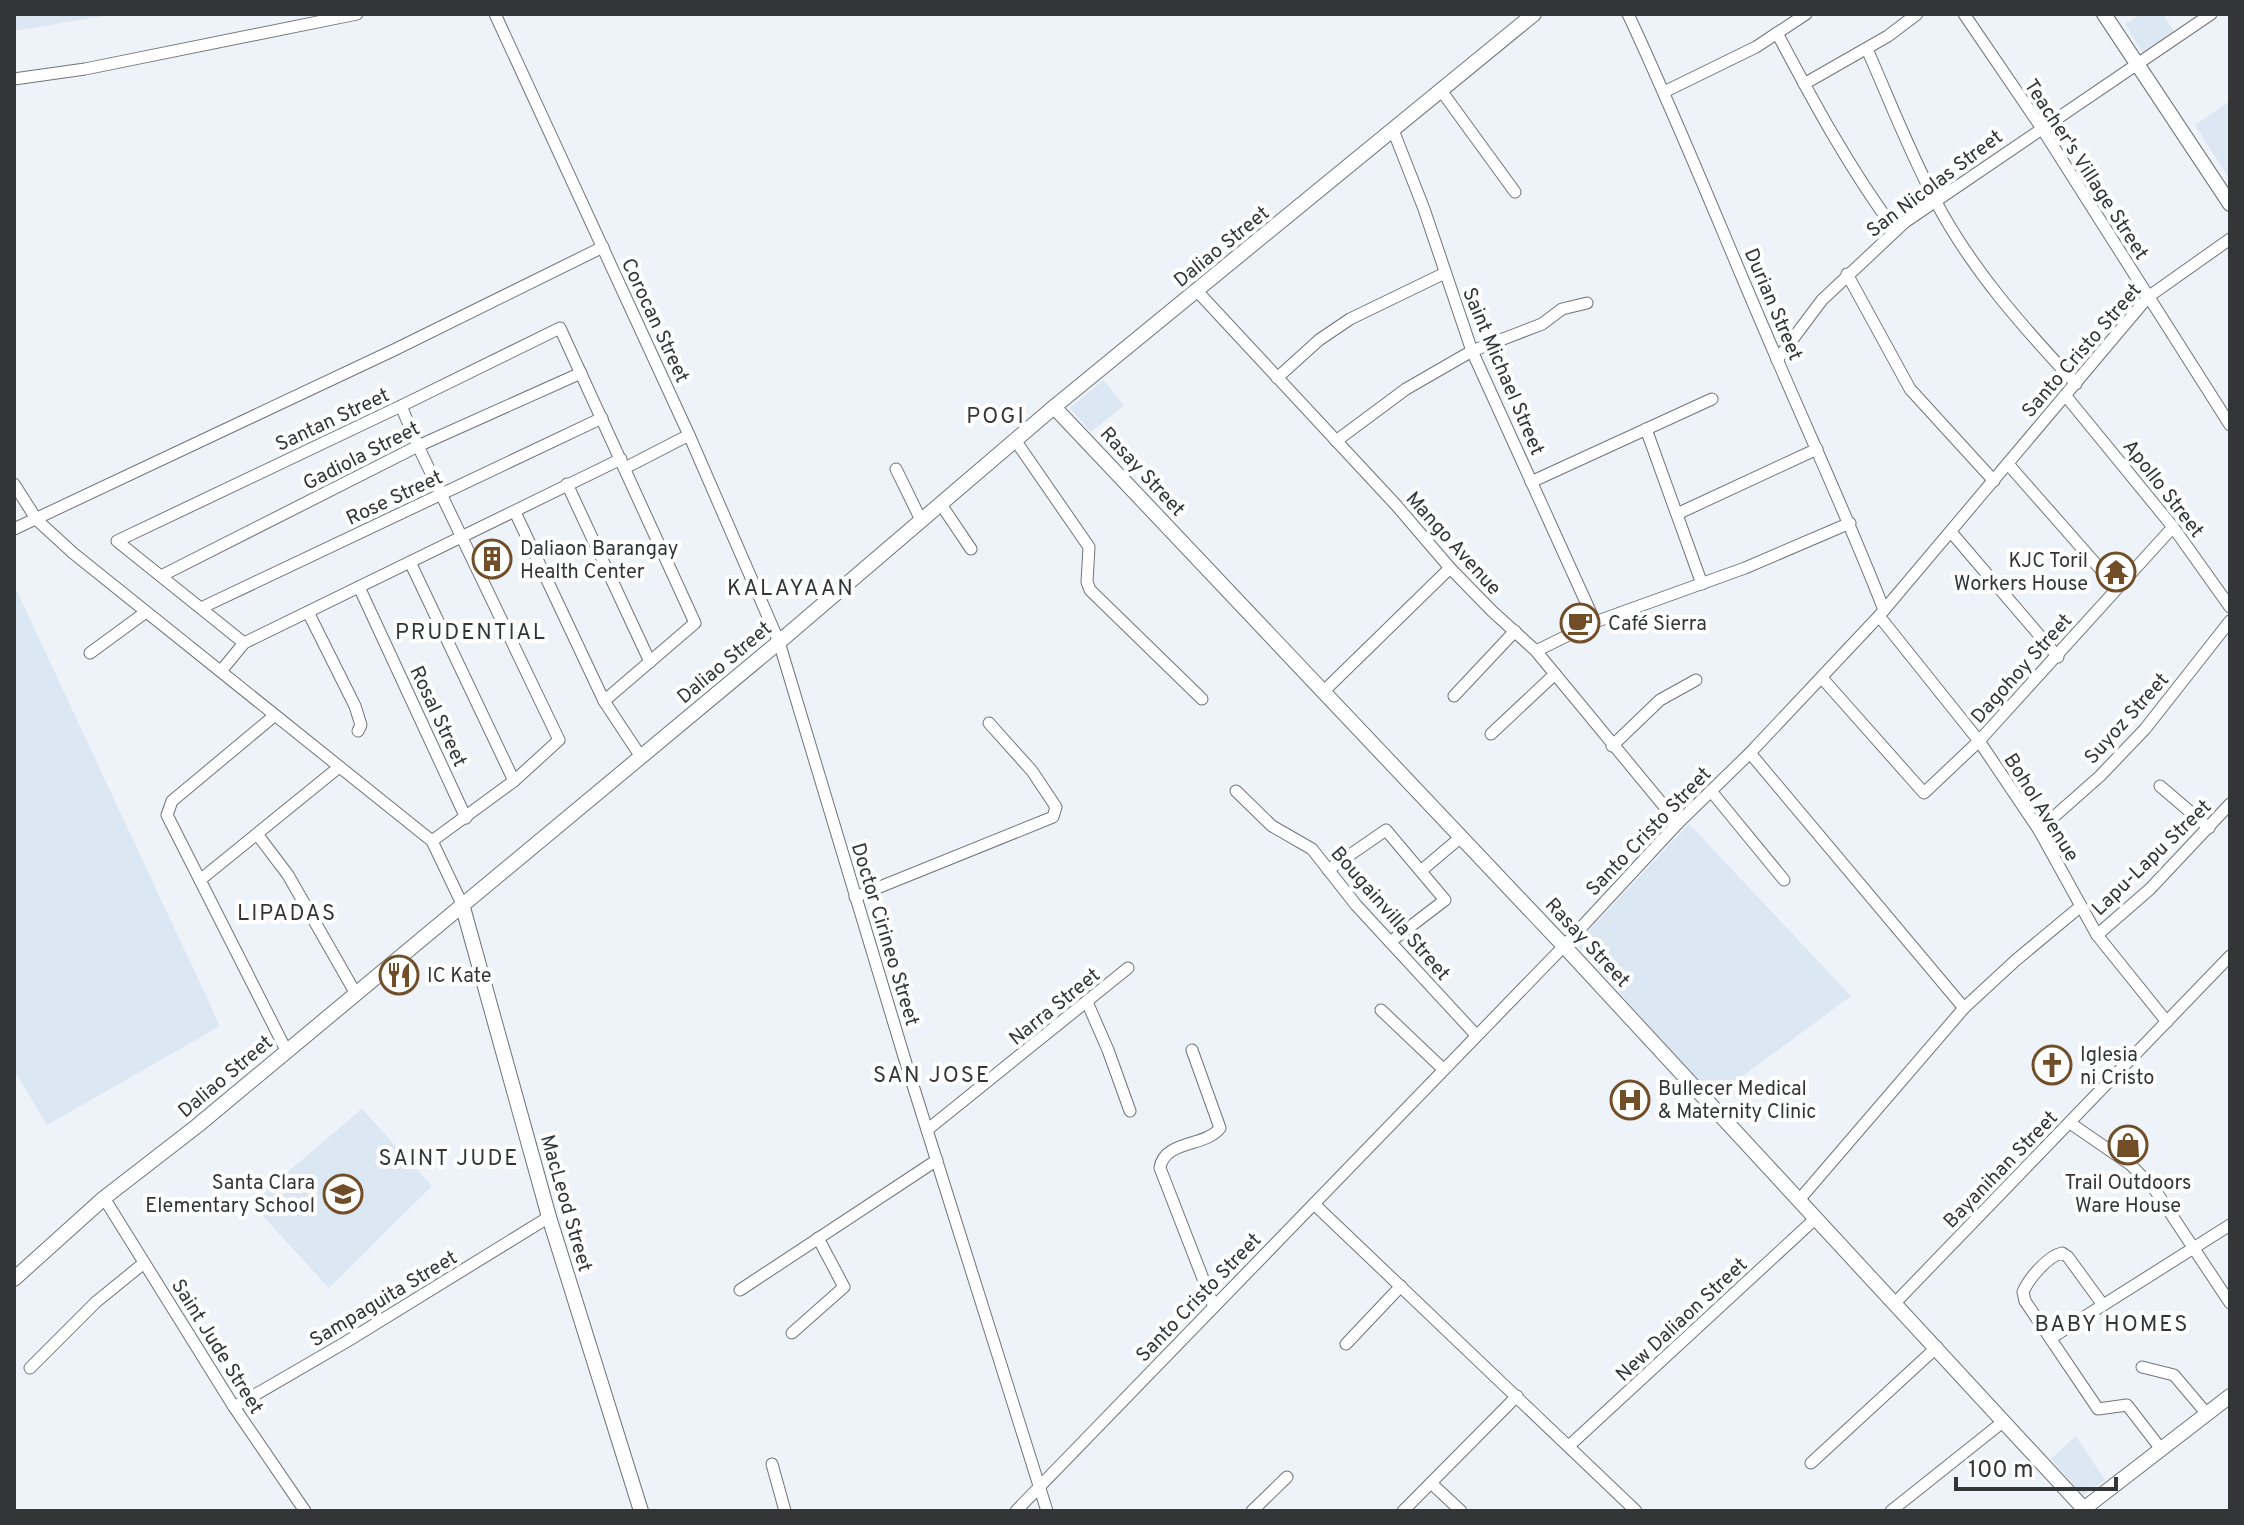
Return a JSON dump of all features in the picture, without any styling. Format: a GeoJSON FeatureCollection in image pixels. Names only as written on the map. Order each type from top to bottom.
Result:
{"type":"FeatureCollection","features":[{"type":"Feature","properties":{"kind":"street"},"geometry":{"type":"LineString","coordinates":[[14,79],[85,69],[357,14]]}},
{"type":"Feature","properties":{"kind":"street","name":"Corocan Street"},"geometry":{"type":"LineString","coordinates":[[495,14],[689,435],[779,642]]}},
{"type":"Feature","properties":{"kind":"street","name":"Daliao Street"},"geometry":{"type":"LineString","coordinates":[[14,1279],[104,1198],[197,1126],[641,757],[1054,407],[1534,14]]}},
{"type":"Feature","properties":{"kind":"street","name":"Durian Street"},"geometry":{"type":"LineString","coordinates":[[1628,14],[1850,523],[1882,613]]}},
{"type":"Feature","properties":{"kind":"street"},"geometry":{"type":"LineString","coordinates":[[1664,92],[1743,54],[1806,14]]}},
{"type":"Feature","properties":{"kind":"street"},"geometry":{"type":"LineString","coordinates":[[1804,84],[1867,49],[1917,14]]}},
{"type":"Feature","properties":{"kind":"street","name":"Teacher's Village Street"},"geometry":{"type":"LineString","coordinates":[[1964,14],[2041,127],[2230,425]]}},
{"type":"Feature","properties":{"kind":"street"},"geometry":{"type":"LineString","coordinates":[[2104,14],[2230,204]]}},
{"type":"Feature","properties":{"kind":"street","name":"San Nicolas Street"},"geometry":{"type":"LineString","coordinates":[[1777,360],[1815,309],[1847,274],[1895,230],[2041,127],[2211,14]]}},
{"type":"Feature","properties":{"kind":"street"},"geometry":{"type":"LineString","coordinates":[[1777,33],[1830,134],[1895,230]]}},
{"type":"Feature","properties":{"kind":"street"},"geometry":{"type":"LineString","coordinates":[[1867,49],[1935,200],[1966,251],[1998,296],[2076,384]]}},
{"type":"Feature","properties":{"kind":"street"},"geometry":{"type":"LineString","coordinates":[[1440,89],[1515,192]]}},
{"type":"Feature","properties":{"kind":"street","name":"Saint Michael Street"},"geometry":{"type":"LineString","coordinates":[[1393,130],[1424,209],[1472,351],[1595,622]]}},
{"type":"Feature","properties":{"kind":"street","name":"Santo Cristo Street"},"geometry":{"type":"LineString","coordinates":[[1016,1511],[1564,946],[1678,823],[1822,678],[1882,613],[2148,297],[2230,239]]}},
{"type":"Feature","properties":{"kind":"street"},"geometry":{"type":"LineString","coordinates":[[14,529],[394,350],[603,247]]}},
{"type":"Feature","properties":{"kind":"street"},"geometry":{"type":"LineString","coordinates":[[1277,378],[1319,340],[1350,319],[1445,273]]}},
{"type":"Feature","properties":{"kind":"street"},"geometry":{"type":"LineString","coordinates":[[1847,274],[1910,389],[1994,481]]}},
{"type":"Feature","properties":{"kind":"street","name":"Mango Avenue"},"geometry":{"type":"LineString","coordinates":[[1197,291],[1396,505],[1450,568],[1536,651],[1678,823]]}},
{"type":"Feature","properties":{"kind":"street"},"geometry":{"type":"LineString","coordinates":[[1336,441],[1406,389],[1472,351],[1542,324],[1562,309],[1587,303]]}},
{"type":"Feature","properties":{"kind":"street","name":"Santan Street"},"geometry":{"type":"LineString","coordinates":[[161,576],[117,541],[560,328],[581,373]]}},
{"type":"Feature","properties":{"kind":"street"},"geometry":{"type":"LineString","coordinates":[[581,373],[695,623],[604,701]]}},
{"type":"Feature","properties":{"kind":"street","name":"Gadiola Street"},"geometry":{"type":"LineString","coordinates":[[161,576],[418,446],[581,373]]}},
{"type":"Feature","properties":{"kind":"street","name":"Apollo Street"},"geometry":{"type":"LineString","coordinates":[[2065,395],[2173,527],[2230,607]]}},
{"type":"Feature","properties":{"kind":"street"},"geometry":{"type":"LineString","coordinates":[[1531,482],[1712,399]]}},
{"type":"Feature","properties":{"kind":"street"},"geometry":{"type":"LineString","coordinates":[[401,406],[559,740],[514,781],[432,841]]}},
{"type":"Feature","properties":{"kind":"street","name":"Rasay Street"},"geometry":{"type":"LineString","coordinates":[[1054,407],[1564,946],[1937,1347],[2084,1510]]}},
{"type":"Feature","properties":{"kind":"street","name":"Rose Street"},"geometry":{"type":"LineString","coordinates":[[201,608],[602,418]]}},
{"type":"Feature","properties":{"kind":"street"},"geometry":{"type":"LineString","coordinates":[[1646,429],[1702,584]]}},
{"type":"Feature","properties":{"kind":"street"},"geometry":{"type":"LineString","coordinates":[[221,671],[244,643],[567,484],[689,435]]}},
{"type":"Feature","properties":{"kind":"street"},"geometry":{"type":"LineString","coordinates":[[1015,440],[1089,547],[1087,582],[1090,590],[1202,699]]}},
{"type":"Feature","properties":{"kind":"street"},"geometry":{"type":"LineString","coordinates":[[1677,514],[1817,449]]}},
{"type":"Feature","properties":{"kind":"street"},"geometry":{"type":"LineString","coordinates":[[2008,464],[2117,588]]}},
{"type":"Feature","properties":{"kind":"street"},"geometry":{"type":"LineString","coordinates":[[896,469],[921,520]]}},
{"type":"Feature","properties":{"kind":"street"},"geometry":{"type":"LineString","coordinates":[[14,484],[37,520],[73,553],[432,841],[462,904]]}},
{"type":"Feature","properties":{"kind":"street"},"geometry":{"type":"LineString","coordinates":[[567,484],[650,662]]}},
{"type":"Feature","properties":{"kind":"street"},"geometry":{"type":"LineString","coordinates":[[940,503],[971,549]]}},
{"type":"Feature","properties":{"kind":"street"},"geometry":{"type":"LineString","coordinates":[[515,512],[604,701],[641,757]]}},
{"type":"Feature","properties":{"kind":"street"},"geometry":{"type":"LineString","coordinates":[[1536,651],[1595,622],[1702,584],[1850,523]]}},
{"type":"Feature","properties":{"kind":"street","name":"Dagohoy Street"},"geometry":{"type":"LineString","coordinates":[[1822,678],[1924,793],[1979,741],[2058,657],[2173,527]]}},
{"type":"Feature","properties":{"kind":"street"},"geometry":{"type":"LineString","coordinates":[[1951,532],[2058,657]]}},
{"type":"Feature","properties":{"kind":"street"},"geometry":{"type":"LineString","coordinates":[[410,562],[514,781]]}},
{"type":"Feature","properties":{"kind":"street"},"geometry":{"type":"LineString","coordinates":[[1324,691],[1450,568]]}},
{"type":"Feature","properties":{"kind":"street"},"geometry":{"type":"LineString","coordinates":[[161,576],[244,643]]}},
{"type":"Feature","properties":{"kind":"street","name":"Rosal Street"},"geometry":{"type":"LineString","coordinates":[[359,587],[466,818]]}},
{"type":"Feature","properties":{"kind":"street"},"geometry":{"type":"LineString","coordinates":[[90,653],[146,612]]}},
{"type":"Feature","properties":{"kind":"street"},"geometry":{"type":"LineString","coordinates":[[308,612],[355,706],[361,725],[358,731]]}},
{"type":"Feature","properties":{"kind":"street","name":"Bohol Avenue"},"geometry":{"type":"LineString","coordinates":[[1882,613],[1979,741],[2039,830],[2097,935],[2167,1022]]}},
{"type":"Feature","properties":{"kind":"street","name":"Suyoz Street"},"geometry":{"type":"LineString","coordinates":[[2039,830],[2100,776],[2145,729],[2230,621]]}},
{"type":"Feature","properties":{"kind":"street"},"geometry":{"type":"LineString","coordinates":[[1454,696],[1515,631]]}},
{"type":"Feature","properties":{"kind":"street","name":"Doctor Cirineo Street"},"geometry":{"type":"LineString","coordinates":[[779,642],[855,897],[1047,1511]]}},
{"type":"Feature","properties":{"kind":"street"},"geometry":{"type":"LineString","coordinates":[[1491,734],[1555,674]]}},
{"type":"Feature","properties":{"kind":"street"},"geometry":{"type":"LineString","coordinates":[[1612,746],[1660,700],[1696,680]]}},
{"type":"Feature","properties":{"kind":"street"},"geometry":{"type":"LineString","coordinates":[[274,716],[172,801],[167,815],[286,1050]]}},
{"type":"Feature","properties":{"kind":"street"},"geometry":{"type":"LineString","coordinates":[[855,897],[1053,817],[1056,807],[1032,771],[989,723]]}},
{"type":"Feature","properties":{"kind":"street"},"geometry":{"type":"LineString","coordinates":[[1750,753],[1964,1008]]}},
{"type":"Feature","properties":{"kind":"street"},"geometry":{"type":"LineString","coordinates":[[200,880],[338,768]]}},
{"type":"Feature","properties":{"kind":"street"},"geometry":{"type":"LineString","coordinates":[[2160,786],[2209,828]]}},
{"type":"Feature","properties":{"kind":"street","name":"Bougainvilla Street"},"geometry":{"type":"LineString","coordinates":[[1236,791],[1272,826],[1312,849],[1390,942],[1476,1035]]}},
{"type":"Feature","properties":{"kind":"street"},"geometry":{"type":"LineString","coordinates":[[1711,791],[1784,880]]}},
{"type":"Feature","properties":{"kind":"street","name":"Lapu-Lapu Street"},"geometry":{"type":"LineString","coordinates":[[2097,935],[2150,889],[2230,804]]}},
{"type":"Feature","properties":{"kind":"street"},"geometry":{"type":"LineString","coordinates":[[1328,870],[1386,830],[1422,870],[1445,900],[1390,942]]}},
{"type":"Feature","properties":{"kind":"street"},"geometry":{"type":"LineString","coordinates":[[257,834],[288,875],[356,994]]}},
{"type":"Feature","properties":{"kind":"street"},"geometry":{"type":"LineString","coordinates":[[1422,870],[1461,837]]}},
{"type":"Feature","properties":{"kind":"street","name":"MacLeod Street"},"geometry":{"type":"LineString","coordinates":[[462,904],[549,1217],[641,1511]]}},
{"type":"Feature","properties":{"kind":"street"},"geometry":{"type":"LineString","coordinates":[[1799,1200],[1964,1008],[2081,906]]}},
{"type":"Feature","properties":{"kind":"street","name":"Bayanihan Street"},"geometry":{"type":"LineString","coordinates":[[1895,1303],[2230,956]]}},
{"type":"Feature","properties":{"kind":"street","name":"Narra Street"},"geometry":{"type":"LineString","coordinates":[[927,1130],[1128,968]]}},
{"type":"Feature","properties":{"kind":"street"},"geometry":{"type":"LineString","coordinates":[[1087,1002],[1130,1111]]}},
{"type":"Feature","properties":{"kind":"street"},"geometry":{"type":"LineString","coordinates":[[1381,1010],[1443,1069]]}},
{"type":"Feature","properties":{"kind":"street"},"geometry":{"type":"LineString","coordinates":[[1192,1050],[1220,1128],[1215,1134],[1171,1151],[1162,1159],[1160,1168],[1214,1307]]}},
{"type":"Feature","properties":{"kind":"street"},"geometry":{"type":"LineString","coordinates":[[2070,1123],[2131,1165],[2155,1190],[2230,1303]]}},
{"type":"Feature","properties":{"kind":"street"},"geometry":{"type":"LineString","coordinates":[[740,1290],[937,1160]]}},
{"type":"Feature","properties":{"kind":"street","name":"Saint Jude Street"},"geometry":{"type":"LineString","coordinates":[[104,1198],[234,1407],[305,1511]]}},
{"type":"Feature","properties":{"kind":"street"},"geometry":{"type":"LineString","coordinates":[[1314,1204],[1636,1511]]}},
{"type":"Feature","properties":{"kind":"street","name":"Sampaguita Street"},"geometry":{"type":"LineString","coordinates":[[234,1407],[549,1217]]}},
{"type":"Feature","properties":{"kind":"street","name":"New Daliaon Street"},"geometry":{"type":"LineString","coordinates":[[1570,1445],[1816,1218]]}},
{"type":"Feature","properties":{"kind":"street"},"geometry":{"type":"LineString","coordinates":[[2051,1338],[2230,1225]]}},
{"type":"Feature","properties":{"kind":"street"},"geometry":{"type":"LineString","coordinates":[[792,1333],[844,1287],[818,1238]]}},
{"type":"Feature","properties":{"kind":"street"},"geometry":{"type":"LineString","coordinates":[[2103,1305],[2062,1253],[2055,1255],[2027,1282],[2023,1292],[2025,1301],[2098,1409],[2127,1405],[2161,1449]]}},
{"type":"Feature","properties":{"kind":"street"},"geometry":{"type":"LineString","coordinates":[[30,1368],[96,1302],[144,1263]]}},
{"type":"Feature","properties":{"kind":"street"},"geometry":{"type":"LineString","coordinates":[[1346,1344],[1401,1286]]}},
{"type":"Feature","properties":{"kind":"street"},"geometry":{"type":"LineString","coordinates":[[1811,1463],[1937,1347]]}},
{"type":"Feature","properties":{"kind":"street"},"geometry":{"type":"LineString","coordinates":[[2142,1367],[2174,1375],[2207,1414]]}},
{"type":"Feature","properties":{"kind":"street"},"geometry":{"type":"LineString","coordinates":[[1403,1511],[1517,1396]]}},
{"type":"Feature","properties":{"kind":"street"},"geometry":{"type":"LineString","coordinates":[[2084,1510],[2230,1396]]}},
{"type":"Feature","properties":{"kind":"street"},"geometry":{"type":"LineString","coordinates":[[1891,1511],[2004,1421]]}},
{"type":"Feature","properties":{"kind":"street"},"geometry":{"type":"LineString","coordinates":[[772,1464],[785,1511]]}},
{"type":"Feature","properties":{"kind":"street"},"geometry":{"type":"LineString","coordinates":[[1257,1509],[1287,1477]]}},
{"type":"Feature","properties":{"kind":"street"},"geometry":{"type":"LineString","coordinates":[[1431,1483],[1461,1511]]}},
{"type":"Feature","properties":{"kind":"shaded area"},"geometry":{"type":"Polygon","coordinates":[[[14,14],[114,14],[14,31],[14,14]]]}},
{"type":"Feature","properties":{"kind":"shaded area"},"geometry":{"type":"Polygon","coordinates":[[[2141,14],[2163,14],[2175,33],[2143,53],[2125,24],[2141,14]]]}},
{"type":"Feature","properties":{"kind":"shaded area"},"geometry":{"type":"Polygon","coordinates":[[[2230,101],[2230,180],[2195,125],[2230,101]]]}},
{"type":"Feature","properties":{"kind":"shaded area"},"geometry":{"type":"Polygon","coordinates":[[[1103,380],[1124,405],[1091,432],[1070,408],[1103,380]]]}},
{"type":"Feature","properties":{"kind":"shaded area"},"geometry":{"type":"Polygon","coordinates":[[[14,585],[220,1026],[47,1125],[14,1070],[14,585]]]}},
{"type":"Feature","properties":{"kind":"shaded area"},"geometry":{"type":"Polygon","coordinates":[[[1689,824],[1851,996],[1713,1098],[1576,944],[1689,824]]]}},
{"type":"Feature","properties":{"kind":"shaded area","name":"Santa Clara Elementary School"},"geometry":{"type":"Polygon","coordinates":[[[362,1109],[432,1186],[329,1288],[251,1203],[362,1109]]]}},
{"type":"Feature","properties":{"kind":"shaded area"},"geometry":{"type":"Polygon","coordinates":[[[2076,1436],[2105,1480],[2083,1495],[2051,1459],[2076,1436]]]}},
{"type":"Feature","properties":{"kind":"place","name":"Daliaon Barangay Health Center"},"geometry":{"type":"Point","coordinates":[492,559]}},
{"type":"Feature","properties":{"kind":"place","name":"KJC Toril Workers House"},"geometry":{"type":"Point","coordinates":[2116,572]}},
{"type":"Feature","properties":{"kind":"place","name":"Café Sierra"},"geometry":{"type":"Point","coordinates":[1580,623]}},
{"type":"Feature","properties":{"kind":"place","name":"IC Kate"},"geometry":{"type":"Point","coordinates":[399,975]}},
{"type":"Feature","properties":{"kind":"place","name":"Iglesia ni Cristo"},"geometry":{"type":"Point","coordinates":[2052,1065]}},
{"type":"Feature","properties":{"kind":"place","name":"Bullecer Medical & Maternity Clinic"},"geometry":{"type":"Point","coordinates":[1630,1100]}},
{"type":"Feature","properties":{"kind":"place","name":"Trail Outdoors Ware House"},"geometry":{"type":"Point","coordinates":[2128,1145]}},
{"type":"Feature","properties":{"kind":"place","name":"Santa Clara Elementary School"},"geometry":{"type":"Point","coordinates":[343,1194]}},
{"type":"Feature","properties":{"kind":"district","name":"POGI"},"geometry":{"type":"Point","coordinates":[996,415]}},
{"type":"Feature","properties":{"kind":"district","name":"KALAYAAN"},"geometry":{"type":"Point","coordinates":[791,587]}},
{"type":"Feature","properties":{"kind":"district","name":"PRUDENTIAL"},"geometry":{"type":"Point","coordinates":[471,631]}},
{"type":"Feature","properties":{"kind":"district","name":"LIPADAS"},"geometry":{"type":"Point","coordinates":[287,912]}},
{"type":"Feature","properties":{"kind":"district","name":"SAN JOSE"},"geometry":{"type":"Point","coordinates":[932,1074]}},
{"type":"Feature","properties":{"kind":"district","name":"SAINT JUDE"},"geometry":{"type":"Point","coordinates":[449,1157]}},
{"type":"Feature","properties":{"kind":"district","name":"BABY HOMES"},"geometry":{"type":"Point","coordinates":[2112,1323]}}]}
